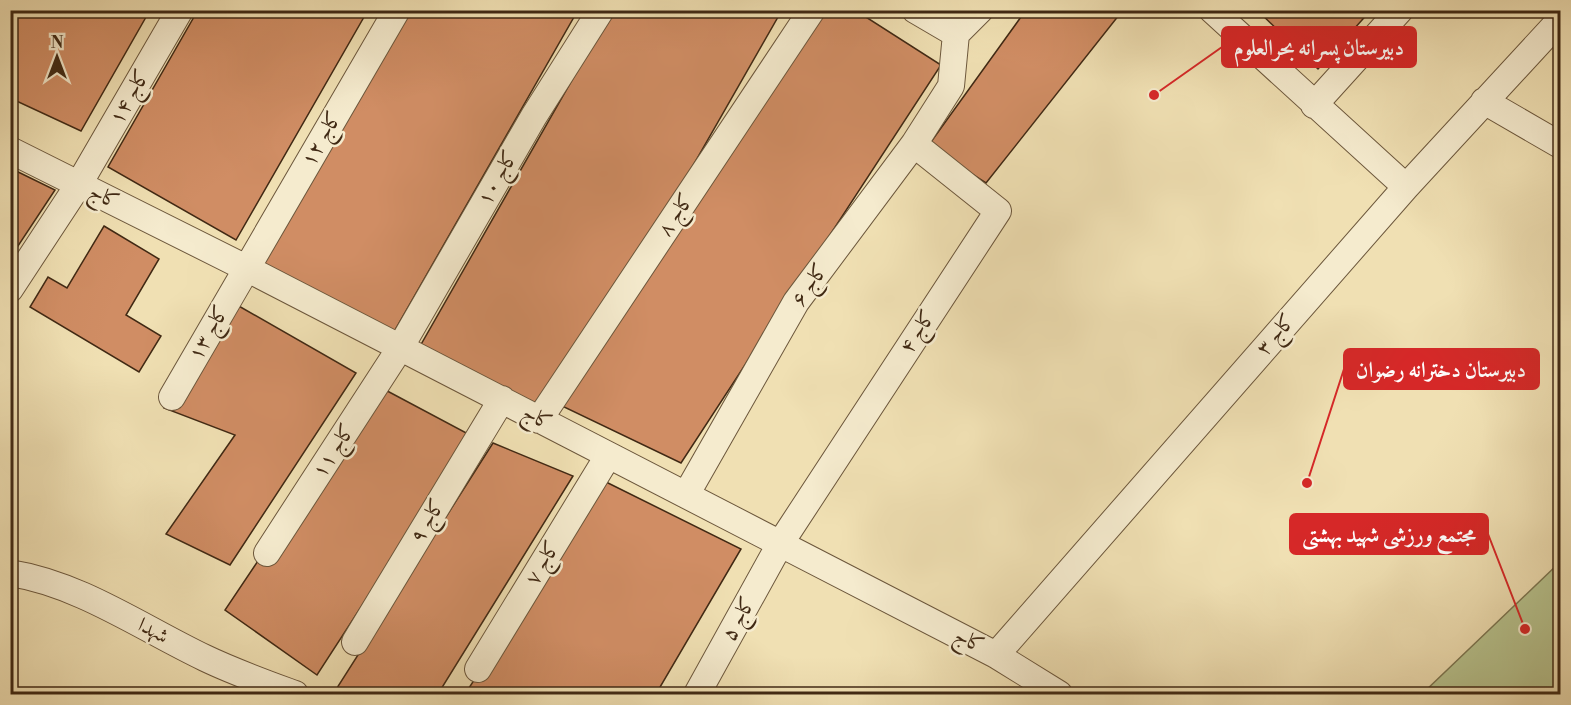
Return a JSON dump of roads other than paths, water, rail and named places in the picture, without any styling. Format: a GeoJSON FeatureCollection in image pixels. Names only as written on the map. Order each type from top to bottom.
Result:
{"type":"FeatureCollection","features":[{"type":"Feature","properties":{"kind":"street","name":"کاج ۱۴"},"geometry":{"type":"LineString","coordinates":[[10,289],[79,184],[180,10]]}},
{"type":"Feature","properties":{"kind":"street","name":"کاج ۱۲"},"geometry":{"type":"LineString","coordinates":[[246,268],[397,10]]}},
{"type":"Feature","properties":{"kind":"street","name":"کاج ۱۰"},"geometry":{"type":"LineString","coordinates":[[400,348],[534,116],[601,10]]}},
{"type":"Feature","properties":{"kind":"street","name":"کاج ۸"},"geometry":{"type":"LineString","coordinates":[[539,420],[812,10]]}},
{"type":"Feature","properties":{"kind":"street"},"geometry":{"type":"LineString","coordinates":[[915,10],[956,34],[980,10]]}},
{"type":"Feature","properties":{"kind":"street"},"geometry":{"type":"LineString","coordinates":[[1212,10],[1406,187]]}},
{"type":"Feature","properties":{"kind":"street"},"geometry":{"type":"LineString","coordinates":[[1314,105],[1400,10]]}},
{"type":"Feature","properties":{"kind":"street","name":"کاج ۳"},"geometry":{"type":"LineString","coordinates":[[996,655],[1406,187],[1560,20]]}},
{"type":"Feature","properties":{"kind":"street","name":"کاج ۶"},"geometry":{"type":"LineString","coordinates":[[686,495],[796,302],[914,144],[951,86],[956,34]]}},
{"type":"Feature","properties":{"kind":"street"},"geometry":{"type":"LineString","coordinates":[[1484,101],[1560,145]]}},
{"type":"Feature","properties":{"kind":"street","name":"کاج ۴"},"geometry":{"type":"LineString","coordinates":[[780,544],[998,211],[914,144]]}},
{"type":"Feature","properties":{"kind":"street","name":"کاج"},"geometry":{"type":"LineString","coordinates":[[10,150],[246,268],[996,655],[1059,694]]}},
{"type":"Feature","properties":{"kind":"street","name":"کاج ۱۳"},"geometry":{"type":"LineString","coordinates":[[172,397],[246,268]]}},
{"type":"Feature","properties":{"kind":"street","name":"کاج ۱۱"},"geometry":{"type":"LineString","coordinates":[[267,553],[400,348]]}},
{"type":"Feature","properties":{"kind":"street","name":"کاج ۹"},"geometry":{"type":"LineString","coordinates":[[355,642],[501,399]]}},
{"type":"Feature","properties":{"kind":"street","name":"کاج ۷"},"geometry":{"type":"LineString","coordinates":[[478,669],[608,456]]}},
{"type":"Feature","properties":{"kind":"street","name":"کاج ۵"},"geometry":{"type":"LineString","coordinates":[[697,694],[780,544]]}},
{"type":"Feature","properties":{"kind":"street","name":"شهدا"},"geometry":{"type":"LineString","coordinates":[[10,573],[47,582],[112,610],[206,659],[295,694]]}},
{"type":"Feature","properties":{"kind":"place","name":"دبیرستان پسرانه بحرالعلوم"},"geometry":{"type":"Point","coordinates":[1154,95]}},
{"type":"Feature","properties":{"kind":"place","name":"دبیرستان دخترانه رضوان"},"geometry":{"type":"Point","coordinates":[1307,483]}},
{"type":"Feature","properties":{"kind":"place","name":"مجتمع ورزشی شهید بهشتی"},"geometry":{"type":"Point","coordinates":[1525,629]}}]}
